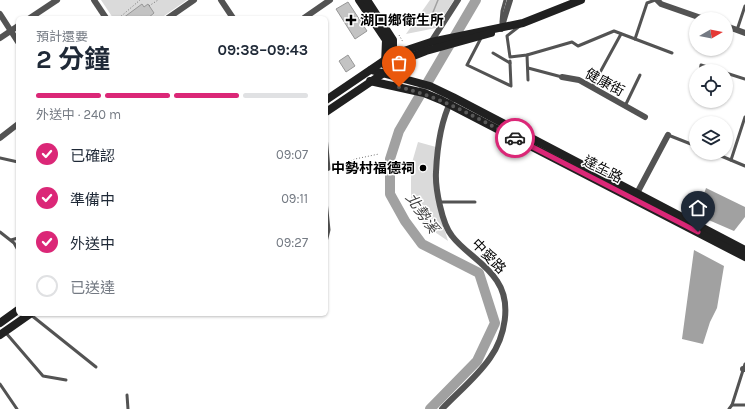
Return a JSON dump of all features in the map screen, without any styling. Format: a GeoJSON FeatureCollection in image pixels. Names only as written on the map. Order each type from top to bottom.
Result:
{"type":"FeatureCollection","features":[{"type":"Feature","properties":{"kind":"main road"},"geometry":{"type":"LineString","coordinates":[[358,0],[386,40],[389,58],[389,75]]}},
{"type":"Feature","properties":{"kind":"main road"},"geometry":{"type":"LineString","coordinates":[[367,0],[388,30],[393,40],[389,58],[393,67]]}},
{"type":"Feature","properties":{"kind":"main road"},"geometry":{"type":"LineString","coordinates":[[328,99],[389,58],[404,51],[431,42],[501,29],[523,23],[581,0]]}},
{"type":"Feature","properties":{"kind":"main road"},"geometry":{"type":"LineString","coordinates":[[385,84],[393,67],[403,60],[426,51],[481,37],[501,29]]}},
{"type":"Feature","properties":{"kind":"main road"},"geometry":{"type":"LineString","coordinates":[[371,70],[430,86],[452,101]]}},
{"type":"Feature","properties":{"kind":"main road"},"geometry":{"type":"LineString","coordinates":[[328,111],[370,81],[389,75]]}},
{"type":"Feature","properties":{"kind":"main road"},"geometry":{"type":"LineString","coordinates":[[370,81],[452,101]]}},
{"type":"Feature","properties":{"kind":"main road","name":"達生路"},"geometry":{"type":"LineString","coordinates":[[452,101],[699,229],[745,250]]}},
{"type":"Feature","properties":{"kind":"main road","name":"達生路"},"geometry":{"type":"LineString","coordinates":[[699,229],[745,257]]}},
{"type":"Feature","properties":{"kind":"main road"},"geometry":{"type":"LineString","coordinates":[[0,322],[16,311]]}},
{"type":"Feature","properties":{"kind":"main road"},"geometry":{"type":"LineString","coordinates":[[2,333],[27,316]]}},
{"type":"Feature","properties":{"kind":"street"},"geometry":{"type":"LineString","coordinates":[[33,16],[57,0]]}},
{"type":"Feature","properties":{"kind":"street"},"geometry":{"type":"LineString","coordinates":[[94,0],[105,16]]}},
{"type":"Feature","properties":{"kind":"street"},"geometry":{"type":"LineString","coordinates":[[171,16],[194,0]]}},
{"type":"Feature","properties":{"kind":"street"},"geometry":{"type":"LineString","coordinates":[[221,0],[232,16]]}},
{"type":"Feature","properties":{"kind":"street"},"geometry":{"type":"LineString","coordinates":[[307,16],[330,0]]}},
{"type":"Feature","properties":{"kind":"street"},"geometry":{"type":"LineString","coordinates":[[431,42],[458,0]]}},
{"type":"Feature","properties":{"kind":"street"},"geometry":{"type":"LineString","coordinates":[[501,29],[510,0]]}},
{"type":"Feature","properties":{"kind":"street"},"geometry":{"type":"LineString","coordinates":[[656,0],[661,4],[689,14]]}},
{"type":"Feature","properties":{"kind":"street"},"geometry":{"type":"LineString","coordinates":[[0,14],[16,39]]}},
{"type":"Feature","properties":{"kind":"street"},"geometry":{"type":"LineString","coordinates":[[0,38],[16,27]]}},
{"type":"Feature","properties":{"kind":"street"},"geometry":{"type":"LineString","coordinates":[[733,29],[745,33]]}},
{"type":"Feature","properties":{"kind":"street","name":"健康街"},"geometry":{"type":"LineString","coordinates":[[562,77],[579,80],[645,117]]}},
{"type":"Feature","properties":{"kind":"street","name":"中愛路"},"geometry":{"type":"LineString","coordinates":[[442,409],[489,359],[496,348],[501,336],[506,301],[500,285],[489,271],[480,261],[452,237],[446,225],[440,202],[436,173],[440,144],[452,101]]}},
{"type":"Feature","properties":{"kind":"street"},"geometry":{"type":"LineString","coordinates":[[0,138],[16,126]]}},
{"type":"Feature","properties":{"kind":"street"},"geometry":{"type":"LineString","coordinates":[[635,196],[668,135]]}},
{"type":"Feature","properties":{"kind":"lane"},"geometry":{"type":"LineString","coordinates":[[501,29],[502,11],[505,0]]}},
{"type":"Feature","properties":{"kind":"lane"},"geometry":{"type":"LineString","coordinates":[[635,39],[648,3],[656,0]]}},
{"type":"Feature","properties":{"kind":"lane"},"geometry":{"type":"LineString","coordinates":[[737,30],[745,6]]}},
{"type":"Feature","properties":{"kind":"lane"},"geometry":{"type":"LineString","coordinates":[[481,37],[467,65],[511,86],[510,57],[507,36],[523,23]]}},
{"type":"Feature","properties":{"kind":"lane"},"geometry":{"type":"LineString","coordinates":[[510,57],[527,55],[572,42],[578,46],[614,31],[672,53]]}},
{"type":"Feature","properties":{"kind":"lane"},"geometry":{"type":"LineString","coordinates":[[592,87],[622,34]]}},
{"type":"Feature","properties":{"kind":"lane"},"geometry":{"type":"LineString","coordinates":[[493,53],[510,63]]}},
{"type":"Feature","properties":{"kind":"lane"},"geometry":{"type":"LineString","coordinates":[[527,55],[528,80]]}},
{"type":"Feature","properties":{"kind":"lane","name":"健康街"},"geometry":{"type":"LineString","coordinates":[[528,68],[562,77]]}},
{"type":"Feature","properties":{"kind":"lane"},"geometry":{"type":"LineString","coordinates":[[625,106],[640,75]]}},
{"type":"Feature","properties":{"kind":"lane"},"geometry":{"type":"LineString","coordinates":[[733,75],[745,79]]}},
{"type":"Feature","properties":{"kind":"lane"},"geometry":{"type":"LineString","coordinates":[[733,154],[745,119]]}},
{"type":"Feature","properties":{"kind":"lane"},"geometry":{"type":"LineString","coordinates":[[668,135],[689,143]]}},
{"type":"Feature","properties":{"kind":"lane"},"geometry":{"type":"LineString","coordinates":[[0,158],[16,162]]}},
{"type":"Feature","properties":{"kind":"lane"},"geometry":{"type":"LineString","coordinates":[[731,160],[745,166]]}},
{"type":"Feature","properties":{"kind":"lane"},"geometry":{"type":"LineString","coordinates":[[440,202],[475,202]]}},
{"type":"Feature","properties":{"kind":"lane"},"geometry":{"type":"LineString","coordinates":[[328,220],[328,234]]}},
{"type":"Feature","properties":{"kind":"lane"},"geometry":{"type":"LineString","coordinates":[[0,232],[11,240],[16,247]]}},
{"type":"Feature","properties":{"kind":"lane"},"geometry":{"type":"LineString","coordinates":[[11,240],[16,239]]}},
{"type":"Feature","properties":{"kind":"lane"},"geometry":{"type":"LineString","coordinates":[[32,316],[96,367]]}},
{"type":"Feature","properties":{"kind":"lane"},"geometry":{"type":"LineString","coordinates":[[2,333],[43,376],[66,380]]}},
{"type":"Feature","properties":{"kind":"lane"},"geometry":{"type":"LineString","coordinates":[[729,409],[732,405],[744,368]]}},
{"type":"Feature","properties":{"kind":"lane"},"geometry":{"type":"LineString","coordinates":[[0,384],[17,409]]}},
{"type":"Feature","properties":{"kind":"lane"},"geometry":{"type":"LineString","coordinates":[[127,395],[128,409]]}},
{"type":"Feature","properties":{"kind":"lane"},"geometry":{"type":"LineString","coordinates":[[732,405],[745,405]]}},
{"type":"Feature","properties":{"kind":"path"},"geometry":{"type":"LineString","coordinates":[[121,16],[140,0]]}},
{"type":"Feature","properties":{"kind":"path"},"geometry":{"type":"LineString","coordinates":[[149,6],[158,0]]}},
{"type":"Feature","properties":{"kind":"path"},"geometry":{"type":"LineString","coordinates":[[328,170],[355,158],[379,154]]}},
{"type":"Feature","properties":{"kind":"shaded area"},"geometry":{"type":"Polygon","coordinates":[[[101,0],[187,0],[164,16],[112,16],[101,0]]]}},
{"type":"Feature","properties":{"kind":"shaded area"},"geometry":{"type":"Polygon","coordinates":[[[430,0],[454,0],[436,28],[406,34],[430,0]]]}},
{"type":"Feature","properties":{"kind":"shaded area"},"geometry":{"type":"Polygon","coordinates":[[[418,142],[436,147],[433,174],[437,204],[448,241],[426,226],[411,200],[411,166],[418,142]]]}},
{"type":"Feature","properties":{"kind":"shaded area"},"geometry":{"type":"Polygon","coordinates":[[[706,188],[745,207],[745,217],[734,231],[697,215],[706,188]]]}},
{"type":"Feature","properties":{"kind":"shaded area"},"geometry":{"type":"Polygon","coordinates":[[[694,250],[724,266],[717,308],[710,322],[703,344],[682,339],[694,250]]]}},
{"type":"Feature","properties":{"kind":"building","name":"湖口鄉衛生所"},"geometry":{"type":"Polygon","coordinates":[[[348,2],[367,31],[355,39],[336,9],[348,2]]]}},
{"type":"Feature","properties":{"kind":"building"},"geometry":{"type":"Polygon","coordinates":[[[142,4],[144,7],[148,4],[154,13],[150,16],[126,16],[142,4]]]}},
{"type":"Feature","properties":{"kind":"building"},"geometry":{"type":"Polygon","coordinates":[[[348,55],[355,66],[346,72],[339,61],[348,55]]]}},
{"type":"Feature","properties":{"kind":"waterway"},"geometry":{"type":"LineString","coordinates":[[429,22],[438,0]]}},
{"type":"Feature","properties":{"kind":"waterway","name":"北勢溪"},"geometry":{"type":"LineString","coordinates":[[430,409],[477,361],[495,323],[479,273],[422,244],[405,221],[390,194],[390,159],[399,131],[476,0]]}},
{"type":"Feature","properties":{"kind":"way so far"},"geometry":{"type":"LineString","coordinates":[[399,87],[424,93],[441,100],[515,138]]}},
{"type":"Feature","properties":{"kind":"place","name":"湖口鄉衛生所"},"geometry":{"type":"Point","coordinates":[351,20]}},
{"type":"Feature","properties":{"kind":"place","name":"中勢村福德祠"},"geometry":{"type":"Point","coordinates":[423,168]}},
{"type":"Feature","properties":{"kind":"route"},"geometry":{"type":"LineString","coordinates":[[515,138],[698,232]]}}]}
